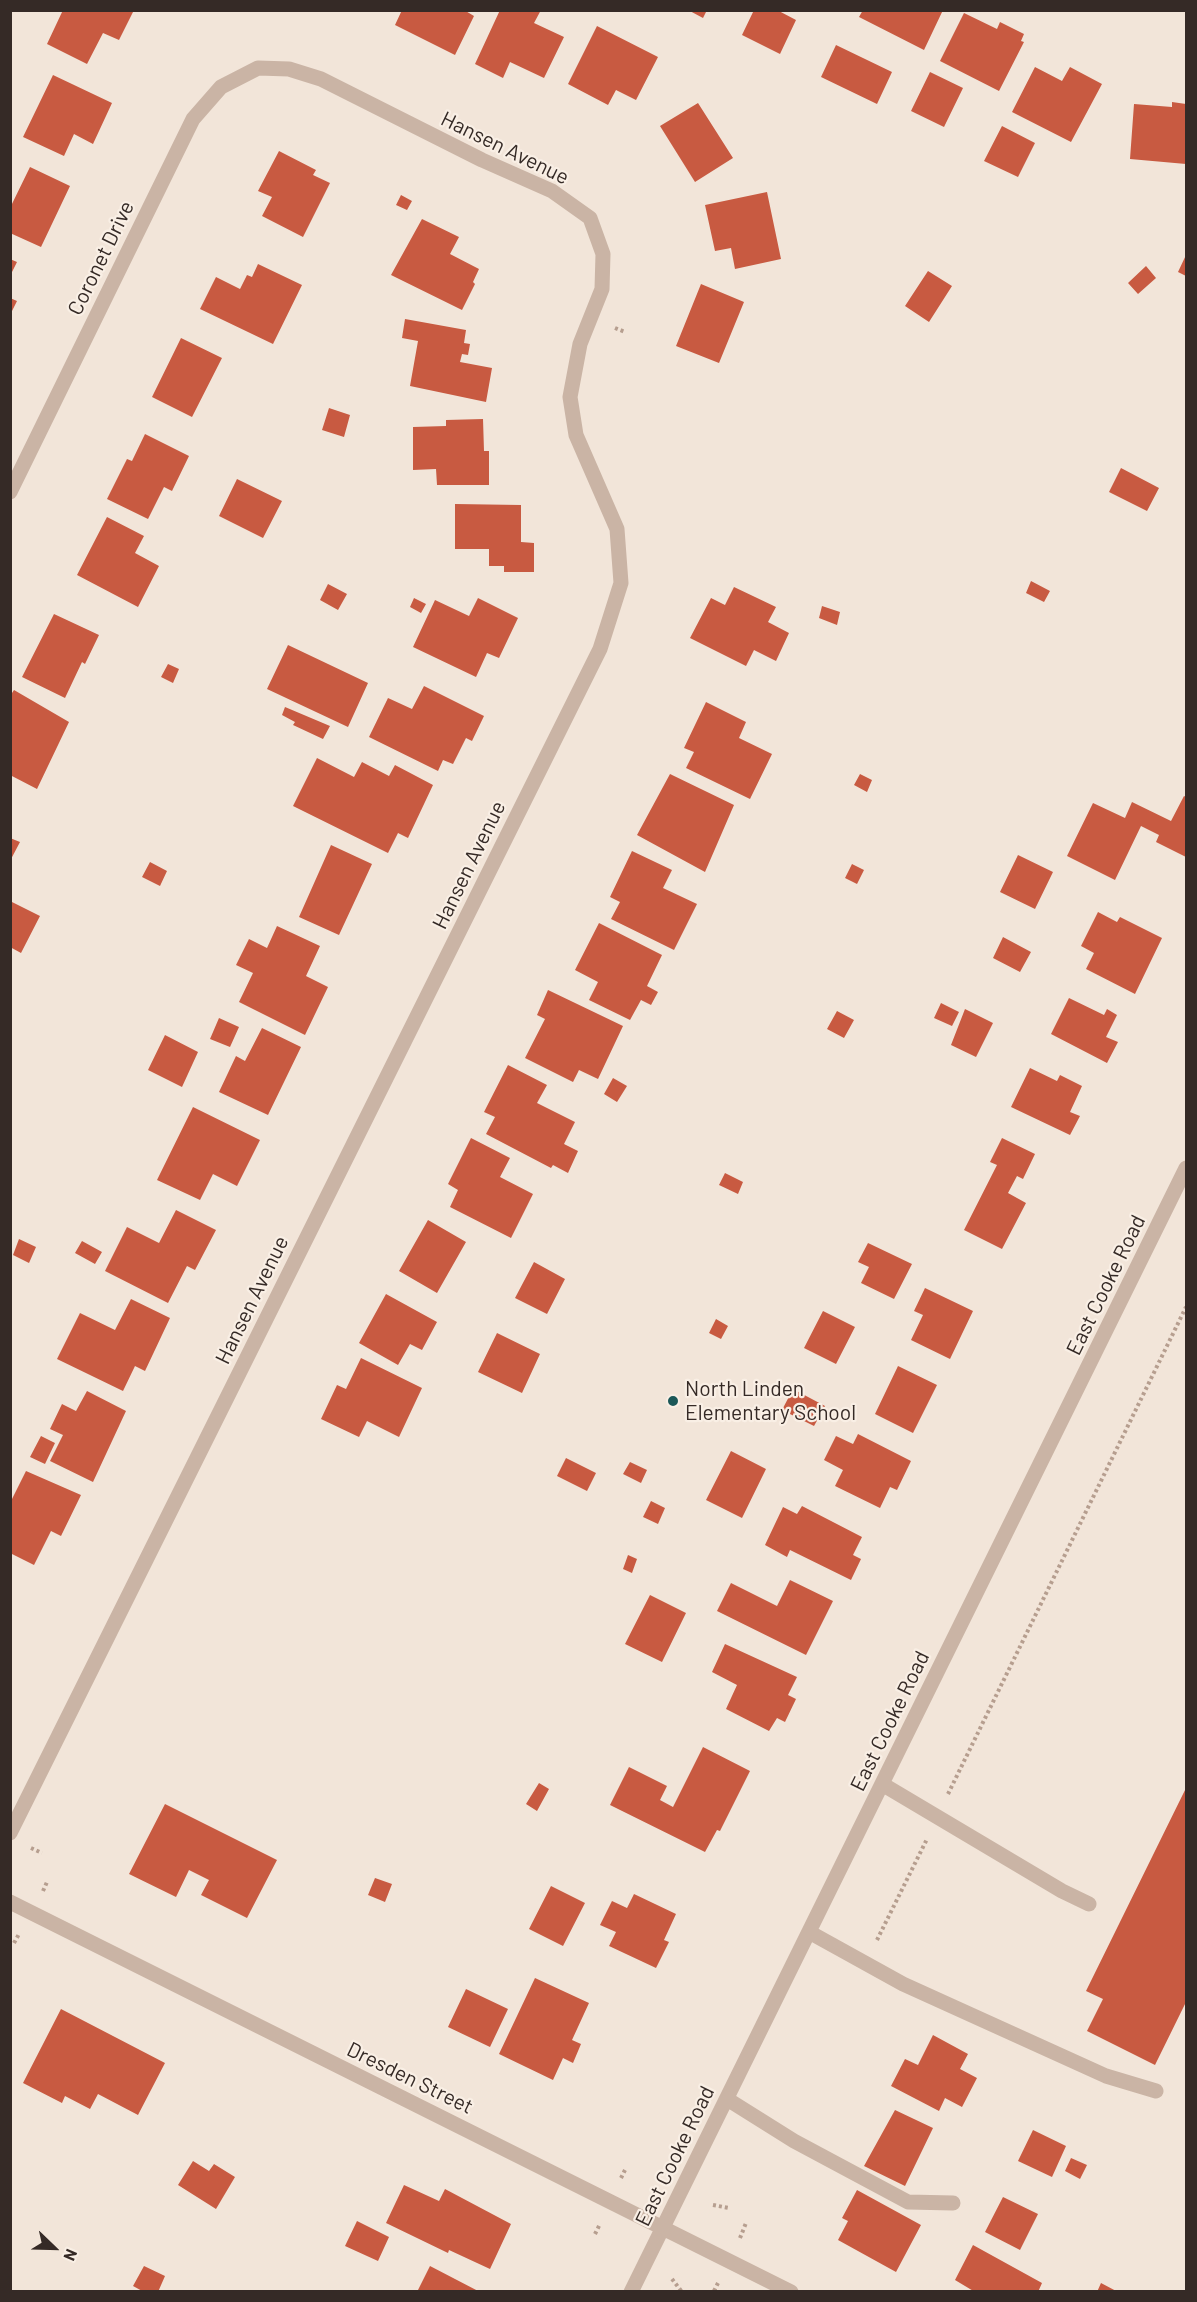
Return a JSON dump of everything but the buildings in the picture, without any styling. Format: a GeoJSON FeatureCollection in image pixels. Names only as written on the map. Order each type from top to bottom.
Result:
{"type":"FeatureCollection","features":[{"type":"Feature","properties":{"kind":"street","name":"Coronet Drive"},"geometry":{"type":"LineString","coordinates":[[10,492],[193,119],[220,87],[258,68]]}},
{"type":"Feature","properties":{"kind":"street","name":"Hansen Avenue"},"geometry":{"type":"LineString","coordinates":[[10,1833],[592,664],[621,583],[617,529],[576,435],[570,397],[580,344],[602,289],[603,254],[590,218],[552,191],[482,160],[321,80],[289,69],[258,68]]}},
{"type":"Feature","properties":{"kind":"street","name":"East Cooke Road"},"geometry":{"type":"LineString","coordinates":[[631,2292],[1186,1168]]}},
{"type":"Feature","properties":{"kind":"street"},"geometry":{"type":"LineString","coordinates":[[882,1785],[1062,1891],[1089,1904]]}},
{"type":"Feature","properties":{"kind":"street","name":"Dresden Street"},"geometry":{"type":"LineString","coordinates":[[10,1902],[791,2292]]}},
{"type":"Feature","properties":{"kind":"street"},"geometry":{"type":"LineString","coordinates":[[809,1932],[903,1984],[1106,2076],[1156,2091]]}},
{"type":"Feature","properties":{"kind":"street"},"geometry":{"type":"LineString","coordinates":[[727,2099],[794,2141],[909,2202],[953,2203]]}},
{"type":"Feature","properties":{"kind":"path"},"geometry":{"type":"LineString","coordinates":[[614,327],[625,332]]}},
{"type":"Feature","properties":{"kind":"path"},"geometry":{"type":"LineString","coordinates":[[866,1964],[1186,1307]]}},
{"type":"Feature","properties":{"kind":"path"},"geometry":{"type":"LineString","coordinates":[[28,1846],[42,1853]]}},
{"type":"Feature","properties":{"kind":"path"},"geometry":{"type":"LineString","coordinates":[[713,2205],[729,2208]]}},
{"type":"Feature","properties":{"kind":"path"},"geometry":{"type":"LineString","coordinates":[[738,2241],[746,2223]]}},
{"type":"Feature","properties":{"kind":"path"},"geometry":{"type":"LineString","coordinates":[[672,2279],[682,2292]]}},
{"type":"Feature","properties":{"kind":"place","name":"North Linden Elementary School"},"geometry":{"type":"Point","coordinates":[673,1401]}}]}
